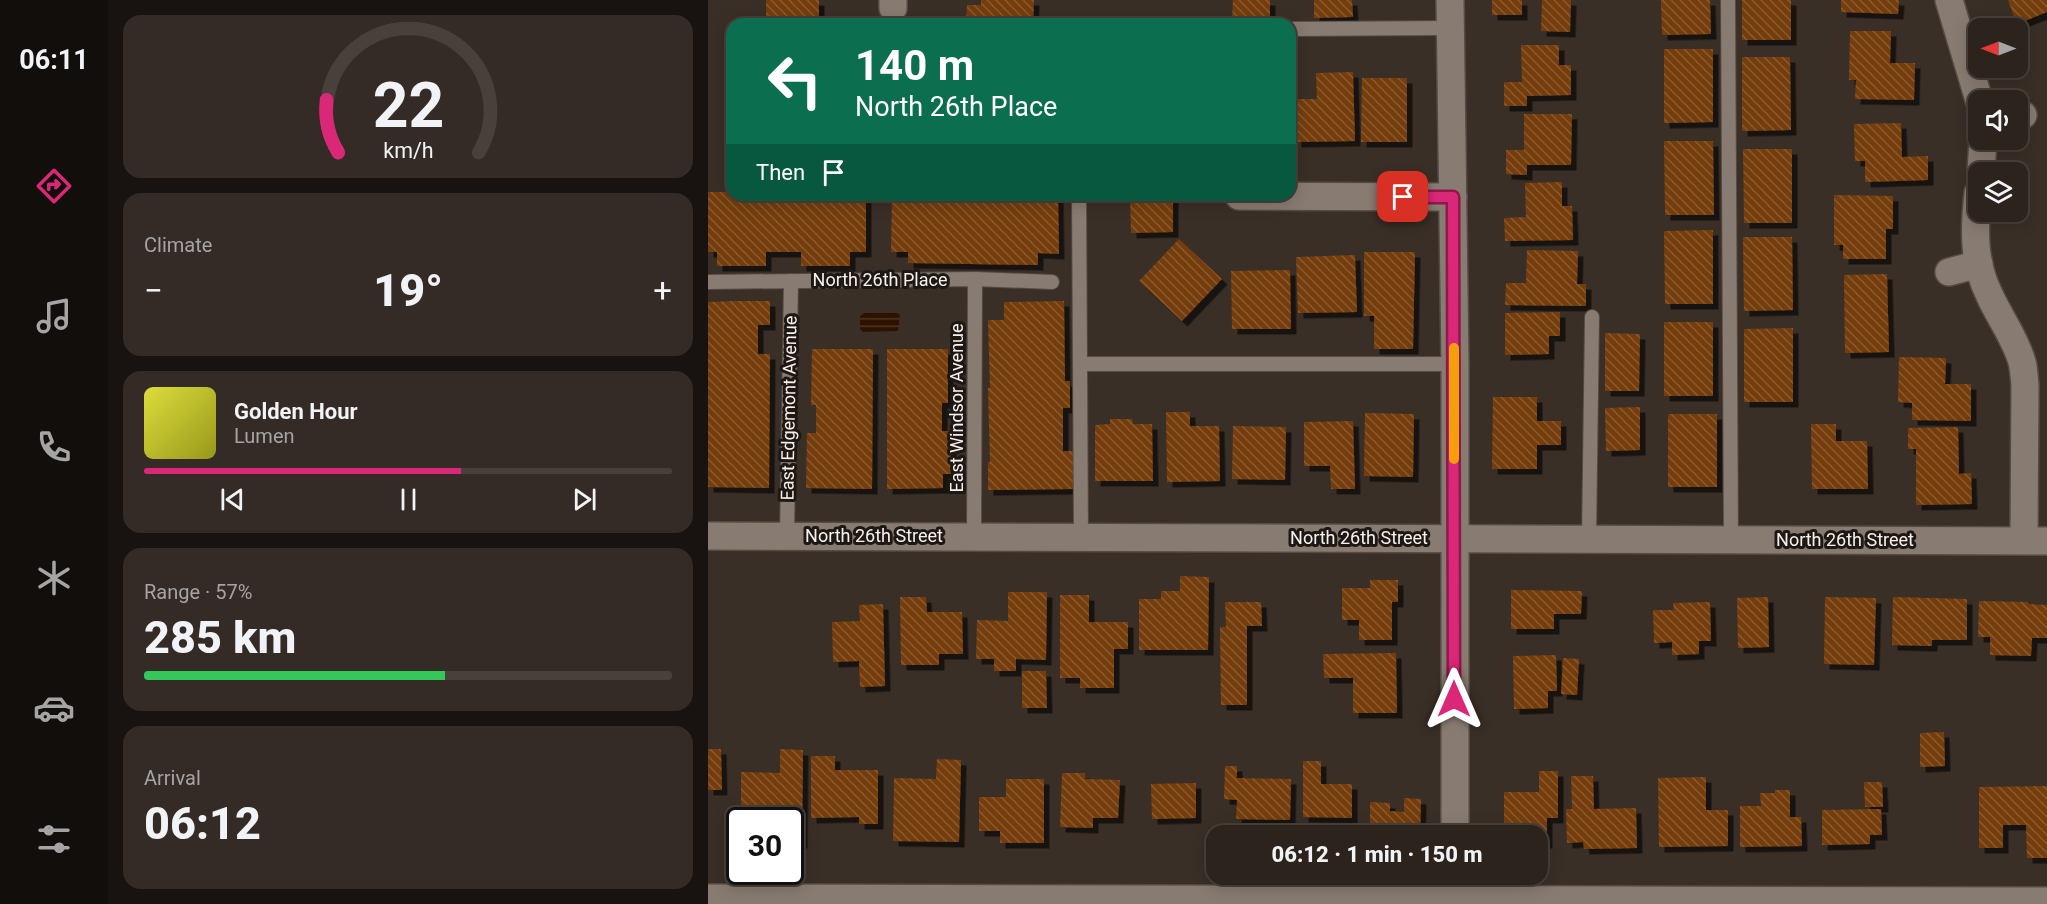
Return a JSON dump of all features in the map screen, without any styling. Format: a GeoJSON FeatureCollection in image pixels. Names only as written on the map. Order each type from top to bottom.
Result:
{"type":"FeatureCollection","features":[{"type":"Feature","properties":{"kind":"street"},"geometry":{"type":"LineString","coordinates":[[1450,0],[1455,364],[1455,825]]}},
{"type":"Feature","properties":{"kind":"street"},"geometry":{"type":"LineString","coordinates":[[1949,0],[1976,90]]}},
{"type":"Feature","properties":{"kind":"street"},"geometry":{"type":"LineString","coordinates":[[1296,196],[1453,197]]}},
{"type":"Feature","properties":{"kind":"street"},"geometry":{"type":"LineString","coordinates":[[1975,222],[1974,238],[1988,293],[2022,361],[2036,540]]}},
{"type":"Feature","properties":{"kind":"street"},"geometry":{"type":"LineString","coordinates":[[1949,272],[1979,264]]}},
{"type":"Feature","properties":{"kind":"street","name":"North 26th Street"},"geometry":{"type":"LineString","coordinates":[[708,536],[2036,540]]}},
{"type":"Feature","properties":{"kind":"street"},"geometry":{"type":"LineString","coordinates":[[719,900],[1455,892],[2047,901]]}},
{"type":"Feature","properties":{"kind":"lane"},"geometry":{"type":"LineString","coordinates":[[1728,0],[1731,540]]}},
{"type":"Feature","properties":{"kind":"lane"},"geometry":{"type":"LineString","coordinates":[[1296,29],[1450,28]]}},
{"type":"Feature","properties":{"kind":"lane"},"geometry":{"type":"LineString","coordinates":[[1079,201],[1081,537]]}},
{"type":"Feature","properties":{"kind":"lane","name":"North 26th Place"},"geometry":{"type":"LineString","coordinates":[[708,282],[975,279],[1052,282]]}},
{"type":"Feature","properties":{"kind":"lane","name":"East Windsor Avenue"},"geometry":{"type":"LineString","coordinates":[[974,536],[975,279]]}},
{"type":"Feature","properties":{"kind":"lane","name":"East Edgemont Avenue"},"geometry":{"type":"LineString","coordinates":[[787,535],[791,281]]}},
{"type":"Feature","properties":{"kind":"lane"},"geometry":{"type":"LineString","coordinates":[[1589,539],[1592,317]]}},
{"type":"Feature","properties":{"kind":"lane"},"geometry":{"type":"LineString","coordinates":[[1080,364],[1455,364]]}},
{"type":"Feature","properties":{"kind":"shaded area"},"geometry":{"type":"Polygon","coordinates":[[[864,313],[897,313],[900,315],[898,331],[863,332],[860,329],[860,316],[864,313]]]}},
{"type":"Feature","properties":{"kind":"building"},"geometry":{"type":"Polygon","coordinates":[[[766,0],[819,0],[819,18],[766,18],[766,0]]]}},
{"type":"Feature","properties":{"kind":"building"},"geometry":{"type":"Polygon","coordinates":[[[981,0],[1034,0],[1033,18],[966,18],[967,5],[981,5],[981,0]]]}},
{"type":"Feature","properties":{"kind":"building"},"geometry":{"type":"Polygon","coordinates":[[[1233,0],[1270,0],[1270,18],[1232,18],[1233,0]]]}},
{"type":"Feature","properties":{"kind":"building"},"geometry":{"type":"Polygon","coordinates":[[[1314,0],[1352,0],[1353,17],[1314,18],[1314,0]]]}},
{"type":"Feature","properties":{"kind":"building"},"geometry":{"type":"Polygon","coordinates":[[[1492,0],[1522,0],[1522,15],[1492,15],[1492,0]]]}},
{"type":"Feature","properties":{"kind":"building"},"geometry":{"type":"Polygon","coordinates":[[[1542,0],[1571,0],[1570,32],[1541,31],[1542,0]]]}},
{"type":"Feature","properties":{"kind":"building"},"geometry":{"type":"Polygon","coordinates":[[[1661,0],[1710,0],[1711,34],[1662,35],[1661,0]]]}},
{"type":"Feature","properties":{"kind":"building"},"geometry":{"type":"Polygon","coordinates":[[[1742,0],[1791,0],[1791,40],[1742,40],[1742,0]]]}},
{"type":"Feature","properties":{"kind":"building"},"geometry":{"type":"Polygon","coordinates":[[[1841,0],[1899,0],[1898,14],[1841,12],[1841,0]]]}},
{"type":"Feature","properties":{"kind":"building"},"geometry":{"type":"Polygon","coordinates":[[[2008,0],[2047,0],[2047,12],[2028,20],[2015,18],[2008,0]]]}},
{"type":"Feature","properties":{"kind":"building"},"geometry":{"type":"Polygon","coordinates":[[[1850,31],[1891,31],[1890,63],[1915,63],[1914,100],[1855,99],[1856,80],[1849,80],[1850,31]]]}},
{"type":"Feature","properties":{"kind":"building"},"geometry":{"type":"Polygon","coordinates":[[[1521,45],[1559,45],[1559,65],[1571,65],[1571,95],[1527,96],[1527,106],[1504,106],[1504,82],[1522,82],[1521,45]]]}},
{"type":"Feature","properties":{"kind":"building"},"geometry":{"type":"Polygon","coordinates":[[[1664,49],[1713,49],[1713,122],[1664,123],[1664,49]]]}},
{"type":"Feature","properties":{"kind":"building"},"geometry":{"type":"Polygon","coordinates":[[[1742,57],[1790,57],[1791,130],[1742,131],[1742,57]]]}},
{"type":"Feature","properties":{"kind":"building"},"geometry":{"type":"Polygon","coordinates":[[[1353,72],[1355,141],[1296,142],[1296,99],[1317,99],[1316,73],[1353,72]]]}},
{"type":"Feature","properties":{"kind":"building"},"geometry":{"type":"Polygon","coordinates":[[[1362,78],[1407,78],[1407,142],[1361,142],[1362,78]]]}},
{"type":"Feature","properties":{"kind":"building"},"geometry":{"type":"Polygon","coordinates":[[[1524,114],[1572,114],[1571,165],[1527,165],[1527,175],[1506,174],[1506,150],[1524,150],[1524,114]]]}},
{"type":"Feature","properties":{"kind":"building"},"geometry":{"type":"Polygon","coordinates":[[[1901,123],[1902,157],[1928,156],[1928,180],[1865,182],[1865,161],[1855,161],[1854,124],[1901,123]]]}},
{"type":"Feature","properties":{"kind":"building"},"geometry":{"type":"Polygon","coordinates":[[[1664,141],[1713,141],[1714,215],[1665,215],[1664,141]]]}},
{"type":"Feature","properties":{"kind":"building"},"geometry":{"type":"Polygon","coordinates":[[[1743,149],[1792,149],[1792,223],[1744,223],[1743,149]]]}},
{"type":"Feature","properties":{"kind":"building"},"geometry":{"type":"Polygon","coordinates":[[[1562,182],[1562,206],[1572,206],[1573,240],[1505,241],[1504,218],[1526,217],[1525,183],[1562,182]]]}},
{"type":"Feature","properties":{"kind":"building"},"geometry":{"type":"Polygon","coordinates":[[[708,192],[726,192],[726,201],[866,201],[866,252],[850,252],[850,266],[801,266],[801,252],[766,252],[766,266],[717,266],[717,252],[708,252],[708,192]]]}},
{"type":"Feature","properties":{"kind":"building"},"geometry":{"type":"Polygon","coordinates":[[[1834,195],[1893,196],[1893,229],[1886,229],[1886,259],[1843,259],[1843,245],[1834,245],[1834,195]]]}},
{"type":"Feature","properties":{"kind":"building"},"geometry":{"type":"Polygon","coordinates":[[[892,201],[1058,201],[1059,254],[1038,253],[1038,265],[908,263],[908,252],[891,252],[892,201]]]}},
{"type":"Feature","properties":{"kind":"building"},"geometry":{"type":"Polygon","coordinates":[[[1130,201],[1173,201],[1173,232],[1131,233],[1130,201]]]}},
{"type":"Feature","properties":{"kind":"building"},"geometry":{"type":"Polygon","coordinates":[[[1713,230],[1713,304],[1665,304],[1664,231],[1713,230]]]}},
{"type":"Feature","properties":{"kind":"building"},"geometry":{"type":"Polygon","coordinates":[[[1743,237],[1792,237],[1793,310],[1744,311],[1743,237]]]}},
{"type":"Feature","properties":{"kind":"building"},"geometry":{"type":"Polygon","coordinates":[[[1179,239],[1222,279],[1182,321],[1139,281],[1179,239]]]}},
{"type":"Feature","properties":{"kind":"building"},"geometry":{"type":"Polygon","coordinates":[[[1527,250],[1578,251],[1577,284],[1586,284],[1586,306],[1505,305],[1506,283],[1526,283],[1527,250]]]}},
{"type":"Feature","properties":{"kind":"building"},"geometry":{"type":"Polygon","coordinates":[[[1364,252],[1415,252],[1413,349],[1374,349],[1374,316],[1364,316],[1364,252]]]}},
{"type":"Feature","properties":{"kind":"building"},"geometry":{"type":"Polygon","coordinates":[[[1355,255],[1357,312],[1298,313],[1296,257],[1355,255]]]}},
{"type":"Feature","properties":{"kind":"building"},"geometry":{"type":"Polygon","coordinates":[[[1290,270],[1291,329],[1232,329],[1231,271],[1290,270]]]}},
{"type":"Feature","properties":{"kind":"building"},"geometry":{"type":"Polygon","coordinates":[[[1887,274],[1889,352],[1845,353],[1844,275],[1887,274]]]}},
{"type":"Feature","properties":{"kind":"building"},"geometry":{"type":"Polygon","coordinates":[[[770,301],[770,325],[758,325],[758,354],[770,354],[769,488],[708,487],[708,302],[770,301]]]}},
{"type":"Feature","properties":{"kind":"building"},"geometry":{"type":"Polygon","coordinates":[[[1064,301],[1065,381],[1070,381],[1070,408],[1063,408],[1063,451],[1073,451],[1073,489],[988,490],[988,462],[990,462],[988,388],[990,388],[988,320],[1004,320],[1004,302],[1064,301]]]}},
{"type":"Feature","properties":{"kind":"building"},"geometry":{"type":"Polygon","coordinates":[[[1560,312],[1560,336],[1549,336],[1549,354],[1505,355],[1505,313],[1560,312]]]}},
{"type":"Feature","properties":{"kind":"building"},"geometry":{"type":"Polygon","coordinates":[[[1664,322],[1713,322],[1713,396],[1664,396],[1664,322]]]}},
{"type":"Feature","properties":{"kind":"building"},"geometry":{"type":"Polygon","coordinates":[[[1793,328],[1793,402],[1744,402],[1744,329],[1793,328]]]}},
{"type":"Feature","properties":{"kind":"building"},"geometry":{"type":"Polygon","coordinates":[[[1605,333],[1640,334],[1639,391],[1605,391],[1605,333]]]}},
{"type":"Feature","properties":{"kind":"building"},"geometry":{"type":"Polygon","coordinates":[[[812,349],[873,349],[872,489],[806,488],[807,433],[816,433],[816,405],[811,405],[812,349]]]}},
{"type":"Feature","properties":{"kind":"building"},"geometry":{"type":"Polygon","coordinates":[[[887,349],[948,349],[948,403],[942,403],[942,431],[951,431],[951,474],[943,474],[943,488],[887,489],[887,349]]]}},
{"type":"Feature","properties":{"kind":"building"},"geometry":{"type":"Polygon","coordinates":[[[1899,357],[1946,358],[1945,384],[1971,384],[1971,421],[1912,420],[1912,403],[1898,402],[1899,357]]]}},
{"type":"Feature","properties":{"kind":"building"},"geometry":{"type":"Polygon","coordinates":[[[1493,397],[1537,397],[1537,421],[1561,421],[1561,445],[1537,445],[1537,469],[1492,469],[1493,397]]]}},
{"type":"Feature","properties":{"kind":"building"},"geometry":{"type":"Polygon","coordinates":[[[1640,407],[1640,450],[1606,451],[1605,408],[1640,407]]]}},
{"type":"Feature","properties":{"kind":"building"},"geometry":{"type":"Polygon","coordinates":[[[1166,412],[1190,412],[1190,426],[1219,426],[1220,481],[1167,482],[1166,412]]]}},
{"type":"Feature","properties":{"kind":"building"},"geometry":{"type":"Polygon","coordinates":[[[1365,413],[1414,414],[1413,477],[1364,476],[1365,413]]]}},
{"type":"Feature","properties":{"kind":"building"},"geometry":{"type":"Polygon","coordinates":[[[1668,414],[1717,414],[1717,487],[1668,487],[1668,414]]]}},
{"type":"Feature","properties":{"kind":"building"},"geometry":{"type":"Polygon","coordinates":[[[1110,419],[1132,419],[1133,424],[1152,424],[1153,481],[1095,481],[1095,425],[1110,424],[1110,419]]]}},
{"type":"Feature","properties":{"kind":"building"},"geometry":{"type":"Polygon","coordinates":[[[1353,421],[1355,489],[1331,489],[1330,466],[1304,466],[1304,422],[1353,421]]]}},
{"type":"Feature","properties":{"kind":"building"},"geometry":{"type":"Polygon","coordinates":[[[1811,424],[1836,424],[1836,441],[1867,441],[1868,489],[1812,489],[1811,424]]]}},
{"type":"Feature","properties":{"kind":"building"},"geometry":{"type":"Polygon","coordinates":[[[1233,426],[1286,427],[1285,480],[1232,479],[1233,426]]]}},
{"type":"Feature","properties":{"kind":"building"},"geometry":{"type":"Polygon","coordinates":[[[1958,427],[1959,474],[1971,473],[1972,504],[1916,505],[1916,449],[1908,449],[1908,428],[1958,427]]]}},
{"type":"Feature","properties":{"kind":"building"},"geometry":{"type":"Polygon","coordinates":[[[1180,576],[1209,577],[1208,650],[1139,650],[1139,599],[1161,599],[1161,591],[1180,591],[1180,576]]]}},
{"type":"Feature","properties":{"kind":"building"},"geometry":{"type":"Polygon","coordinates":[[[1370,580],[1398,580],[1398,602],[1392,602],[1392,640],[1359,640],[1359,620],[1342,620],[1342,588],[1370,588],[1370,580]]]}},
{"type":"Feature","properties":{"kind":"building"},"geometry":{"type":"Polygon","coordinates":[[[1511,590],[1582,591],[1581,614],[1554,614],[1554,629],[1511,629],[1511,590]]]}},
{"type":"Feature","properties":{"kind":"building"},"geometry":{"type":"Polygon","coordinates":[[[1008,592],[1047,592],[1046,660],[1016,659],[1016,671],[994,671],[994,659],[976,659],[977,620],[1008,621],[1008,592]]]}},
{"type":"Feature","properties":{"kind":"building"},"geometry":{"type":"Polygon","coordinates":[[[1060,595],[1089,595],[1089,622],[1128,622],[1128,649],[1114,649],[1114,688],[1080,688],[1080,678],[1060,678],[1060,595]]]}},
{"type":"Feature","properties":{"kind":"building"},"geometry":{"type":"Polygon","coordinates":[[[900,597],[926,597],[927,612],[962,612],[963,654],[939,654],[939,665],[901,665],[900,597]]]}},
{"type":"Feature","properties":{"kind":"building"},"geometry":{"type":"Polygon","coordinates":[[[1768,597],[1769,647],[1738,648],[1737,598],[1768,597]]]}},
{"type":"Feature","properties":{"kind":"building"},"geometry":{"type":"Polygon","coordinates":[[[1825,597],[1876,598],[1874,665],[1824,664],[1825,597]]]}},
{"type":"Feature","properties":{"kind":"building"},"geometry":{"type":"Polygon","coordinates":[[[1893,597],[1967,599],[1967,640],[1932,640],[1932,646],[1892,645],[1893,597]]]}},
{"type":"Feature","properties":{"kind":"building"},"geometry":{"type":"Polygon","coordinates":[[[1979,601],[2028,602],[2028,604],[2047,605],[2047,638],[2032,638],[2031,656],[1990,655],[1990,637],[1978,637],[1979,601]]]}},
{"type":"Feature","properties":{"kind":"building"},"geometry":{"type":"Polygon","coordinates":[[[1225,602],[1261,602],[1262,626],[1247,626],[1247,705],[1221,705],[1220,627],[1226,627],[1225,602]]]}},
{"type":"Feature","properties":{"kind":"building"},"geometry":{"type":"Polygon","coordinates":[[[1710,602],[1711,641],[1699,641],[1699,654],[1672,655],[1672,642],[1654,643],[1653,610],[1674,610],[1673,603],[1710,602]]]}},
{"type":"Feature","properties":{"kind":"building"},"geometry":{"type":"Polygon","coordinates":[[[883,604],[885,686],[860,687],[859,661],[833,662],[832,622],[860,621],[859,605],[883,604]]]}},
{"type":"Feature","properties":{"kind":"building"},"geometry":{"type":"Polygon","coordinates":[[[1396,653],[1397,713],[1353,713],[1353,678],[1324,678],[1323,654],[1396,653]]]}},
{"type":"Feature","properties":{"kind":"building"},"geometry":{"type":"Polygon","coordinates":[[[1556,655],[1557,691],[1548,691],[1548,708],[1514,709],[1513,656],[1556,655]]]}},
{"type":"Feature","properties":{"kind":"building"},"geometry":{"type":"Polygon","coordinates":[[[1563,658],[1579,659],[1577,695],[1561,694],[1563,658]]]}},
{"type":"Feature","properties":{"kind":"building"},"geometry":{"type":"Polygon","coordinates":[[[1022,671],[1046,671],[1047,708],[1022,708],[1022,671]]]}},
{"type":"Feature","properties":{"kind":"building"},"geometry":{"type":"Polygon","coordinates":[[[1944,732],[1945,766],[1920,767],[1920,733],[1944,732]]]}},
{"type":"Feature","properties":{"kind":"building"},"geometry":{"type":"Polygon","coordinates":[[[708,749],[721,749],[722,790],[708,790],[708,749]]]}},
{"type":"Feature","properties":{"kind":"building"},"geometry":{"type":"Polygon","coordinates":[[[780,749],[803,750],[802,807],[741,807],[741,772],[780,773],[780,749]]]}},
{"type":"Feature","properties":{"kind":"building"},"geometry":{"type":"Polygon","coordinates":[[[811,756],[835,756],[835,770],[878,770],[878,824],[859,824],[859,817],[811,818],[811,756]]]}},
{"type":"Feature","properties":{"kind":"building"},"geometry":{"type":"Polygon","coordinates":[[[937,759],[961,760],[959,842],[893,841],[894,778],[936,779],[937,759]]]}},
{"type":"Feature","properties":{"kind":"building"},"geometry":{"type":"Polygon","coordinates":[[[1303,761],[1321,761],[1321,784],[1352,784],[1352,818],[1303,817],[1303,761]]]}},
{"type":"Feature","properties":{"kind":"building"},"geometry":{"type":"Polygon","coordinates":[[[1225,766],[1237,766],[1237,778],[1291,779],[1290,820],[1236,819],[1237,800],[1224,799],[1225,766]]]}},
{"type":"Feature","properties":{"kind":"building"},"geometry":{"type":"Polygon","coordinates":[[[1539,771],[1558,771],[1558,818],[1547,818],[1547,825],[1504,825],[1504,792],[1539,792],[1539,771]]]}},
{"type":"Feature","properties":{"kind":"building"},"geometry":{"type":"Polygon","coordinates":[[[1062,773],[1085,773],[1085,779],[1120,780],[1118,818],[1093,818],[1093,828],[1060,827],[1062,773]]]}},
{"type":"Feature","properties":{"kind":"building"},"geometry":{"type":"Polygon","coordinates":[[[1571,776],[1593,776],[1594,809],[1636,808],[1637,848],[1584,849],[1583,842],[1567,843],[1566,809],[1572,809],[1571,776]]]}},
{"type":"Feature","properties":{"kind":"building"},"geometry":{"type":"Polygon","coordinates":[[[1706,777],[1706,810],[1728,810],[1728,846],[1659,847],[1658,778],[1706,777]]]}},
{"type":"Feature","properties":{"kind":"building"},"geometry":{"type":"Polygon","coordinates":[[[1006,779],[1044,779],[1044,843],[1000,843],[1000,831],[979,831],[979,797],[1006,797],[1006,779]]]}},
{"type":"Feature","properties":{"kind":"building"},"geometry":{"type":"Polygon","coordinates":[[[1864,782],[1882,782],[1883,807],[1865,807],[1864,782]]]}},
{"type":"Feature","properties":{"kind":"building"},"geometry":{"type":"Polygon","coordinates":[[[1196,783],[1196,818],[1152,819],[1151,784],[1196,783]]]}},
{"type":"Feature","properties":{"kind":"building"},"geometry":{"type":"Polygon","coordinates":[[[2047,786],[2047,858],[2027,858],[2026,825],[2003,825],[2003,848],[1979,848],[1979,787],[2047,786]]]}},
{"type":"Feature","properties":{"kind":"building"},"geometry":{"type":"Polygon","coordinates":[[[1775,790],[1790,790],[1790,817],[1801,817],[1802,846],[1740,847],[1740,806],[1761,806],[1760,793],[1775,793],[1775,790]]]}},
{"type":"Feature","properties":{"kind":"building"},"geometry":{"type":"Polygon","coordinates":[[[1404,798],[1421,799],[1420,825],[1370,825],[1370,802],[1390,803],[1390,811],[1404,812],[1404,798]]]}},
{"type":"Feature","properties":{"kind":"building"},"geometry":{"type":"Polygon","coordinates":[[[1881,809],[1882,835],[1870,835],[1870,844],[1822,845],[1822,810],[1881,809]]]}},
{"type":"Feature","properties":{"kind":"slow traffic"},"geometry":{"type":"LineString","coordinates":[[1454,348],[1454,459]]}},
{"type":"Feature","properties":{"kind":"route"},"geometry":{"type":"LineString","coordinates":[[1403,197],[1453,197],[1454,699]]}}]}
